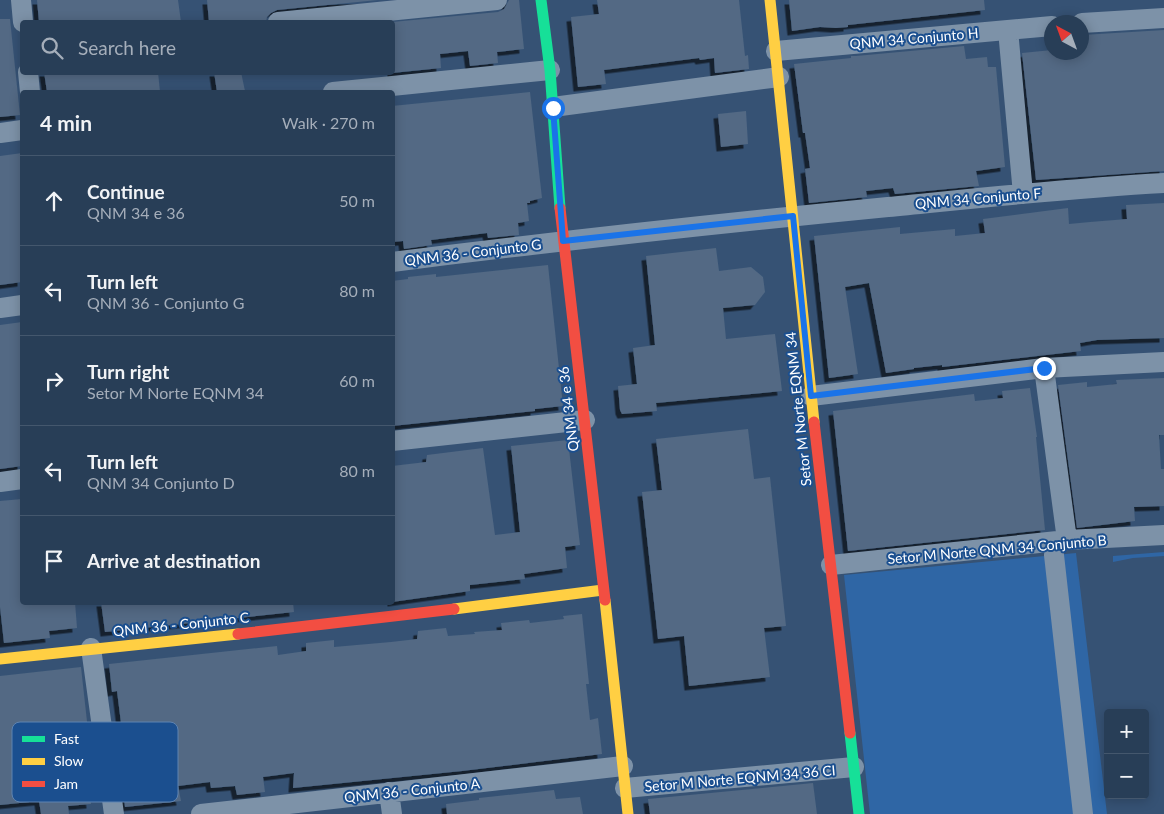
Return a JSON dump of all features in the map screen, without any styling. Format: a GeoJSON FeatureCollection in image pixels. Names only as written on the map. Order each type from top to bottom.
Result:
{"type":"FeatureCollection","features":[{"type":"Feature","properties":{"kind":"street"},"geometry":{"type":"LineString","coordinates":[[21,0],[23,20]]}},
{"type":"Feature","properties":{"kind":"street"},"geometry":{"type":"LineString","coordinates":[[298,20],[497,0]]}},
{"type":"Feature","properties":{"kind":"street","name":"QNM 34 e 36"},"geometry":{"type":"LineString","coordinates":[[541,0],[550,70],[563,241],[628,814]]}},
{"type":"Feature","properties":{"kind":"street","name":"Setor M Norte EQNM 34"},"geometry":{"type":"LineString","coordinates":[[770,0],[811,396],[860,814]]}},
{"type":"Feature","properties":{"kind":"street"},"geometry":{"type":"LineString","coordinates":[[1089,23],[1164,18]]}},
{"type":"Feature","properties":{"kind":"street","name":"QNM 34 Conjunto H"},"geometry":{"type":"LineString","coordinates":[[776,51],[1044,27]]}},
{"type":"Feature","properties":{"kind":"street"},"geometry":{"type":"LineString","coordinates":[[1008,30],[1023,194]]}},
{"type":"Feature","properties":{"kind":"street"},"geometry":{"type":"LineString","coordinates":[[353,90],[550,70]]}},
{"type":"Feature","properties":{"kind":"street"},"geometry":{"type":"LineString","coordinates":[[28,75],[30,90]]}},
{"type":"Feature","properties":{"kind":"street"},"geometry":{"type":"LineString","coordinates":[[553,108],[779,77]]}},
{"type":"Feature","properties":{"kind":"street"},"geometry":{"type":"LineString","coordinates":[[0,133],[20,130]]}},
{"type":"Feature","properties":{"kind":"street","name":"QNM 34 Conjunto F"},"geometry":{"type":"LineString","coordinates":[[793,216],[1023,194],[1164,183]]}},
{"type":"Feature","properties":{"kind":"street","name":"QNM 36 - Conjunto G"},"geometry":{"type":"LineString","coordinates":[[395,262],[793,216]]}},
{"type":"Feature","properties":{"kind":"street"},"geometry":{"type":"LineString","coordinates":[[0,308],[20,305]]}},
{"type":"Feature","properties":{"kind":"street"},"geometry":{"type":"LineString","coordinates":[[811,396],[1044,368],[1164,362]]}},
{"type":"Feature","properties":{"kind":"street"},"geometry":{"type":"LineString","coordinates":[[1044,368],[1061,547],[1082,814]]}},
{"type":"Feature","properties":{"kind":"street"},"geometry":{"type":"LineString","coordinates":[[395,441],[584,420]]}},
{"type":"Feature","properties":{"kind":"street"},"geometry":{"type":"LineString","coordinates":[[0,482],[20,479]]}},
{"type":"Feature","properties":{"kind":"street","name":"Setor M Norte QNM 34 Conjunto B"},"geometry":{"type":"LineString","coordinates":[[831,565],[1061,547],[1164,535]]}},
{"type":"Feature","properties":{"kind":"street","name":"QNM 36 - Conjunto C"},"geometry":{"type":"LineString","coordinates":[[0,659],[378,610],[603,590]]}},
{"type":"Feature","properties":{"kind":"street"},"geometry":{"type":"LineString","coordinates":[[91,648],[101,722]]}},
{"type":"Feature","properties":{"kind":"street","name":"QNM 36 - Conjunto A"},"geometry":{"type":"LineString","coordinates":[[201,814],[623,766]]}},
{"type":"Feature","properties":{"kind":"street","name":"Setor M Norte EQNM 34 36 CI"},"geometry":{"type":"LineString","coordinates":[[626,788],[854,767]]}},
{"type":"Feature","properties":{"kind":"street"},"geometry":{"type":"LineString","coordinates":[[389,792],[392,814]]}},
{"type":"Feature","properties":{"kind":"shaded area"},"geometry":{"type":"Polygon","coordinates":[[[1164,552],[1164,556],[1133,558],[1113,562],[1113,556],[1164,552]]]}},
{"type":"Feature","properties":{"kind":"shaded area"},"geometry":{"type":"Polygon","coordinates":[[[1076,553],[1107,814],[870,814],[844,575],[1076,553]]]}},
{"type":"Feature","properties":{"kind":"building"},"geometry":{"type":"Polygon","coordinates":[[[37,0],[178,0],[181,20],[39,20],[37,0]]]}},
{"type":"Feature","properties":{"kind":"building"},"geometry":{"type":"Polygon","coordinates":[[[207,0],[378,0],[277,10],[271,13],[266,20],[209,20],[207,0]]]}},
{"type":"Feature","properties":{"kind":"building"},"geometry":{"type":"Polygon","coordinates":[[[509,0],[519,0],[524,49],[497,52],[498,63],[470,66],[468,51],[440,54],[441,68],[395,73],[395,22],[498,12],[504,9],[509,0]]]}},
{"type":"Feature","properties":{"kind":"building"},"geometry":{"type":"Polygon","coordinates":[[[597,0],[739,0],[745,56],[748,55],[749,69],[715,73],[714,58],[700,60],[699,58],[604,70],[606,84],[578,87],[571,17],[599,14],[597,0]]]}},
{"type":"Feature","properties":{"kind":"building"},"geometry":{"type":"Polygon","coordinates":[[[789,0],[984,0],[985,10],[848,25],[848,27],[820,27],[792,31],[789,0]]]}},
{"type":"Feature","properties":{"kind":"building"},"geometry":{"type":"Polygon","coordinates":[[[0,19],[10,19],[20,115],[0,117],[0,19]]]}},
{"type":"Feature","properties":{"kind":"building"},"geometry":{"type":"Polygon","coordinates":[[[1164,30],[1164,171],[1036,180],[1022,53],[1044,51],[1044,60],[1089,60],[1089,35],[1164,30]]]}},
{"type":"Feature","properties":{"kind":"building"},"geometry":{"type":"Polygon","coordinates":[[[964,46],[966,59],[987,57],[988,67],[996,67],[1005,167],[976,171],[979,186],[895,194],[893,188],[866,191],[867,197],[809,203],[805,169],[810,168],[805,133],[803,133],[794,64],[851,58],[851,56],[964,46]]]}},
{"type":"Feature","properties":{"kind":"building"},"geometry":{"type":"Polygon","coordinates":[[[44,75],[158,75],[160,90],[47,90],[44,75]]]}},
{"type":"Feature","properties":{"kind":"building"},"geometry":{"type":"Polygon","coordinates":[[[214,75],[242,75],[245,90],[217,90],[214,75]]]}},
{"type":"Feature","properties":{"kind":"building"},"geometry":{"type":"Polygon","coordinates":[[[530,92],[542,198],[527,203],[529,221],[518,223],[519,235],[488,238],[487,233],[431,240],[432,245],[404,249],[403,241],[395,242],[395,106],[530,92]]]}},
{"type":"Feature","properties":{"kind":"building"},"geometry":{"type":"Polygon","coordinates":[[[746,111],[748,144],[721,147],[718,114],[746,111]]]}},
{"type":"Feature","properties":{"kind":"building"},"geometry":{"type":"Polygon","coordinates":[[[20,153],[20,282],[0,285],[0,156],[20,153]]]}},
{"type":"Feature","properties":{"kind":"building"},"geometry":{"type":"Polygon","coordinates":[[[1164,203],[1164,338],[1097,340],[1080,343],[1081,351],[942,367],[942,365],[914,368],[886,373],[869,283],[845,287],[858,374],[829,378],[814,236],[900,227],[900,234],[955,229],[955,236],[985,233],[983,219],[1068,208],[1069,224],[1127,219],[1126,205],[1164,203]]]}},
{"type":"Feature","properties":{"kind":"building"},"geometry":{"type":"Polygon","coordinates":[[[716,248],[719,271],[751,267],[763,277],[765,292],[755,305],[723,308],[726,339],[775,334],[782,391],[656,403],[657,411],[622,414],[618,386],[637,384],[633,348],[655,345],[646,256],[716,248]]]}},
{"type":"Feature","properties":{"kind":"building"},"geometry":{"type":"Polygon","coordinates":[[[548,265],[563,406],[535,409],[535,411],[395,426],[395,281],[408,279],[408,277],[436,274],[436,277],[548,265]]]}},
{"type":"Feature","properties":{"kind":"building"},"geometry":{"type":"Polygon","coordinates":[[[20,322],[20,466],[0,469],[0,325],[20,322]]]}},
{"type":"Feature","properties":{"kind":"building"},"geometry":{"type":"Polygon","coordinates":[[[1164,378],[1164,435],[1159,435],[1161,469],[1164,469],[1164,506],[1134,507],[1135,521],[1077,528],[1058,385],[1087,382],[1087,387],[1117,384],[1116,380],[1164,378]]]}},
{"type":"Feature","properties":{"kind":"building"},"geometry":{"type":"Polygon","coordinates":[[[1030,388],[1037,437],[1045,530],[848,551],[833,411],[974,394],[975,401],[1003,398],[1002,391],[1030,388]]]}},
{"type":"Feature","properties":{"kind":"building"},"geometry":{"type":"Polygon","coordinates":[[[748,429],[754,479],[770,477],[786,626],[764,628],[770,677],[689,686],[684,636],[658,639],[642,492],[662,490],[656,439],[748,429]]]}},
{"type":"Feature","properties":{"kind":"building"},"geometry":{"type":"Polygon","coordinates":[[[568,440],[580,545],[565,547],[567,568],[524,574],[525,579],[470,585],[470,591],[395,602],[395,466],[426,462],[427,455],[483,448],[495,535],[520,532],[511,446],[568,440]]]}},
{"type":"Feature","properties":{"kind":"building"},"geometry":{"type":"Polygon","coordinates":[[[20,499],[20,605],[75,605],[77,628],[49,631],[50,638],[4,643],[0,607],[0,501],[20,499]]]}},
{"type":"Feature","properties":{"kind":"building"},"geometry":{"type":"Polygon","coordinates":[[[101,605],[293,605],[294,612],[105,632],[101,605]]]}},
{"type":"Feature","properties":{"kind":"building"},"geometry":{"type":"Polygon","coordinates":[[[582,614],[589,684],[586,684],[590,720],[598,718],[602,754],[462,771],[293,788],[294,773],[263,777],[265,792],[237,795],[235,786],[211,788],[210,782],[178,786],[178,722],[121,722],[117,691],[112,692],[109,664],[277,646],[278,655],[306,651],[306,643],[334,640],[334,647],[391,642],[417,639],[418,631],[446,628],[448,636],[475,634],[474,632],[502,630],[501,623],[529,620],[530,623],[564,619],[563,616],[582,614]]]}},
{"type":"Feature","properties":{"kind":"building"},"geometry":{"type":"Polygon","coordinates":[[[81,667],[87,722],[12,722],[12,802],[29,802],[0,805],[0,676],[81,667]]]}},
{"type":"Feature","properties":{"kind":"building"},"geometry":{"type":"Polygon","coordinates":[[[813,783],[817,814],[650,814],[648,799],[813,783]]]}},
{"type":"Feature","properties":{"kind":"building"},"geometry":{"type":"Polygon","coordinates":[[[178,786],[181,801],[178,801],[178,786]]]}},
{"type":"Feature","properties":{"kind":"building"},"geometry":{"type":"Polygon","coordinates":[[[554,790],[556,799],[580,797],[583,814],[447,814],[446,804],[479,800],[479,798],[554,790]]]}},
{"type":"Feature","properties":{"kind":"building"},"geometry":{"type":"Polygon","coordinates":[[[39,802],[91,802],[91,804],[68,806],[69,814],[41,814],[39,802]]]}},
{"type":"Feature","properties":{"kind":"building"},"geometry":{"type":"Polygon","coordinates":[[[124,802],[172,802],[125,807],[124,802]]]}},
{"type":"Feature","properties":{"kind":"traffic: fast"},"geometry":{"type":"LineString","coordinates":[[541,0],[550,70],[560,208]]}},
{"type":"Feature","properties":{"kind":"traffic: fast"},"geometry":{"type":"LineString","coordinates":[[850,733],[859,814]]}},
{"type":"Feature","properties":{"kind":"traffic: slow"},"geometry":{"type":"LineString","coordinates":[[770,0],[814,422]]}},
{"type":"Feature","properties":{"kind":"traffic: slow"},"geometry":{"type":"LineString","coordinates":[[454,609],[603,590]]}},
{"type":"Feature","properties":{"kind":"traffic: slow"},"geometry":{"type":"LineString","coordinates":[[605,600],[628,814]]}},
{"type":"Feature","properties":{"kind":"traffic: slow"},"geometry":{"type":"LineString","coordinates":[[0,659],[238,634]]}},
{"type":"Feature","properties":{"kind":"traffic: jam"},"geometry":{"type":"LineString","coordinates":[[560,208],[605,600]]}},
{"type":"Feature","properties":{"kind":"traffic: jam"},"geometry":{"type":"LineString","coordinates":[[814,422],[850,733]]}},
{"type":"Feature","properties":{"kind":"traffic: jam"},"geometry":{"type":"LineString","coordinates":[[238,634],[454,609]]}},
{"type":"Feature","properties":{"kind":"route"},"geometry":{"type":"LineString","coordinates":[[553,108],[563,241],[793,216],[811,396],[1044,368]]}}]}
